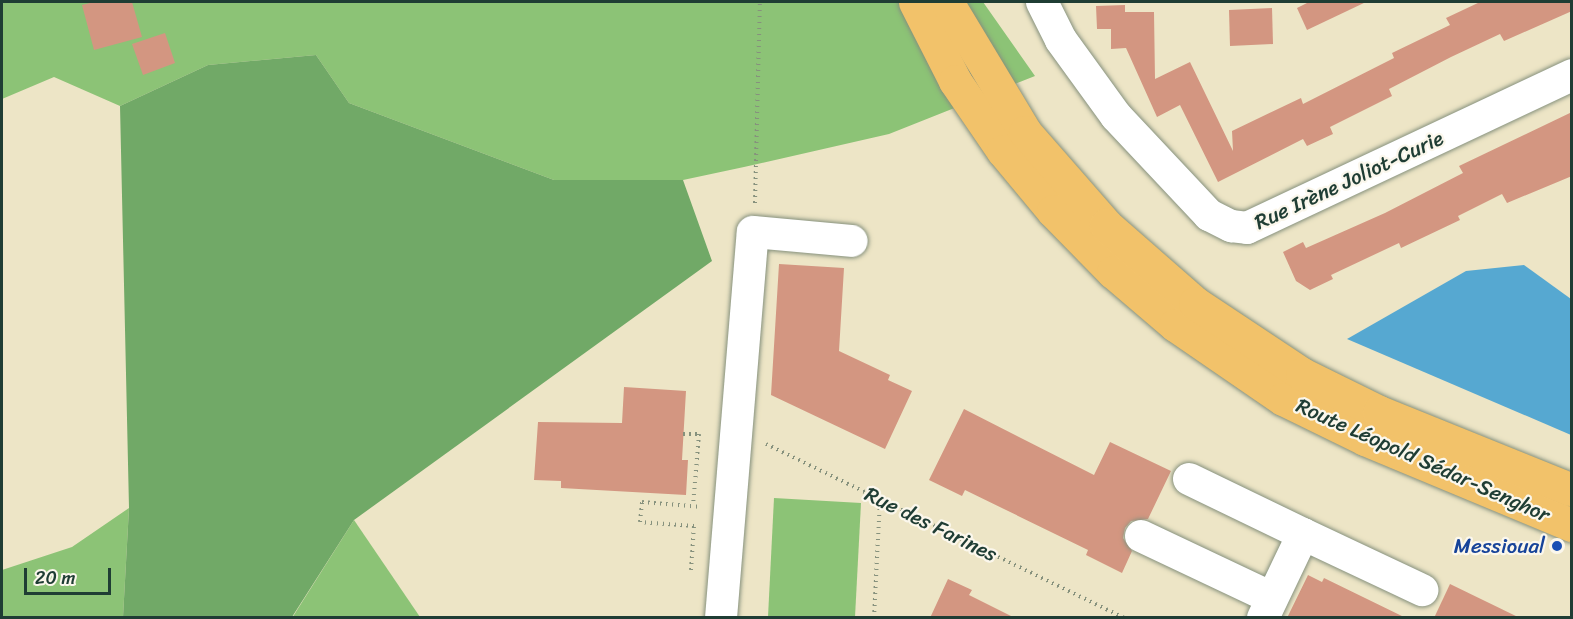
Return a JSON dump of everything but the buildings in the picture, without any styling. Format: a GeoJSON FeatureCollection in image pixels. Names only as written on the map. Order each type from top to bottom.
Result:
{"type":"FeatureCollection","features":[{"type":"Feature","properties":{"kind":"main road","name":"Route Léopold Sédar-Senghor"},"geometry":{"type":"LineString","coordinates":[[915,2],[956,81],[1003,151],[1060,219],[1113,272],[1175,325],[1283,399],[1365,439],[1572,525]]}},
{"type":"Feature","properties":{"kind":"main road","name":"Route Léopold Sédar-Senghor"},"geometry":{"type":"LineString","coordinates":[[947,2],[1025,132],[1106,225],[1195,303],[1265,351],[1341,393],[1572,490]]}},
{"type":"Feature","properties":{"kind":"street","name":"Rue Irène Joliot-Curie"},"geometry":{"type":"LineString","coordinates":[[1042,2],[1061,40],[1116,116],[1209,215],[1231,226],[1247,228],[1572,75]]}},
{"type":"Feature","properties":{"kind":"street"},"geometry":{"type":"LineString","coordinates":[[721,618],[753,232],[852,241]]}},
{"type":"Feature","properties":{"kind":"street"},"geometry":{"type":"LineString","coordinates":[[1189,479],[1422,590]]}},
{"type":"Feature","properties":{"kind":"street"},"geometry":{"type":"LineString","coordinates":[[1141,536],[1268,608],[1303,534]]}},
{"type":"Feature","properties":{"kind":"path"},"geometry":{"type":"LineString","coordinates":[[756,203],[760,2]]}},
{"type":"Feature","properties":{"kind":"path","name":"Rue des Farines"},"geometry":{"type":"LineString","coordinates":[[738,431],[1124,618]]}},
{"type":"Feature","properties":{"kind":"path"},"geometry":{"type":"LineString","coordinates":[[683,434],[699,434],[693,506]]}},
{"type":"Feature","properties":{"kind":"path"},"geometry":{"type":"LineString","coordinates":[[874,618],[880,500]]}},
{"type":"Feature","properties":{"kind":"path"},"geometry":{"type":"LineString","coordinates":[[691,570],[694,526],[640,522],[642,502],[730,508]]}},
{"type":"Feature","properties":{"kind":"green space"},"geometry":{"type":"Polygon","coordinates":[[[2,2],[983,2],[1035,76],[889,134],[744,167],[683,180],[554,180],[349,103],[316,55],[208,65],[120,106],[54,77],[2,99],[2,2]]]}},
{"type":"Feature","properties":{"kind":"green space"},"geometry":{"type":"Polygon","coordinates":[[[316,55],[349,103],[554,180],[683,180],[712,261],[354,520],[292,617],[123,617],[129,508],[120,106],[208,65],[316,55]]]}},
{"type":"Feature","properties":{"kind":"green space"},"geometry":{"type":"Polygon","coordinates":[[[774,498],[861,503],[855,617],[768,617],[774,498]]]}},
{"type":"Feature","properties":{"kind":"green space"},"geometry":{"type":"Polygon","coordinates":[[[129,508],[123,617],[2,617],[2,570],[72,547],[129,508]]]}},
{"type":"Feature","properties":{"kind":"green space"},"geometry":{"type":"Polygon","coordinates":[[[354,520],[420,617],[292,618],[354,520]]]}},
{"type":"Feature","properties":{"kind":"water"},"geometry":{"type":"Polygon","coordinates":[[[1524,265],[1571,299],[1571,435],[1347,339],[1466,271],[1524,265]]]}},
{"type":"Feature","properties":{"kind":"place","name":"Messioual"},"geometry":{"type":"Point","coordinates":[1557,546]}}]}
